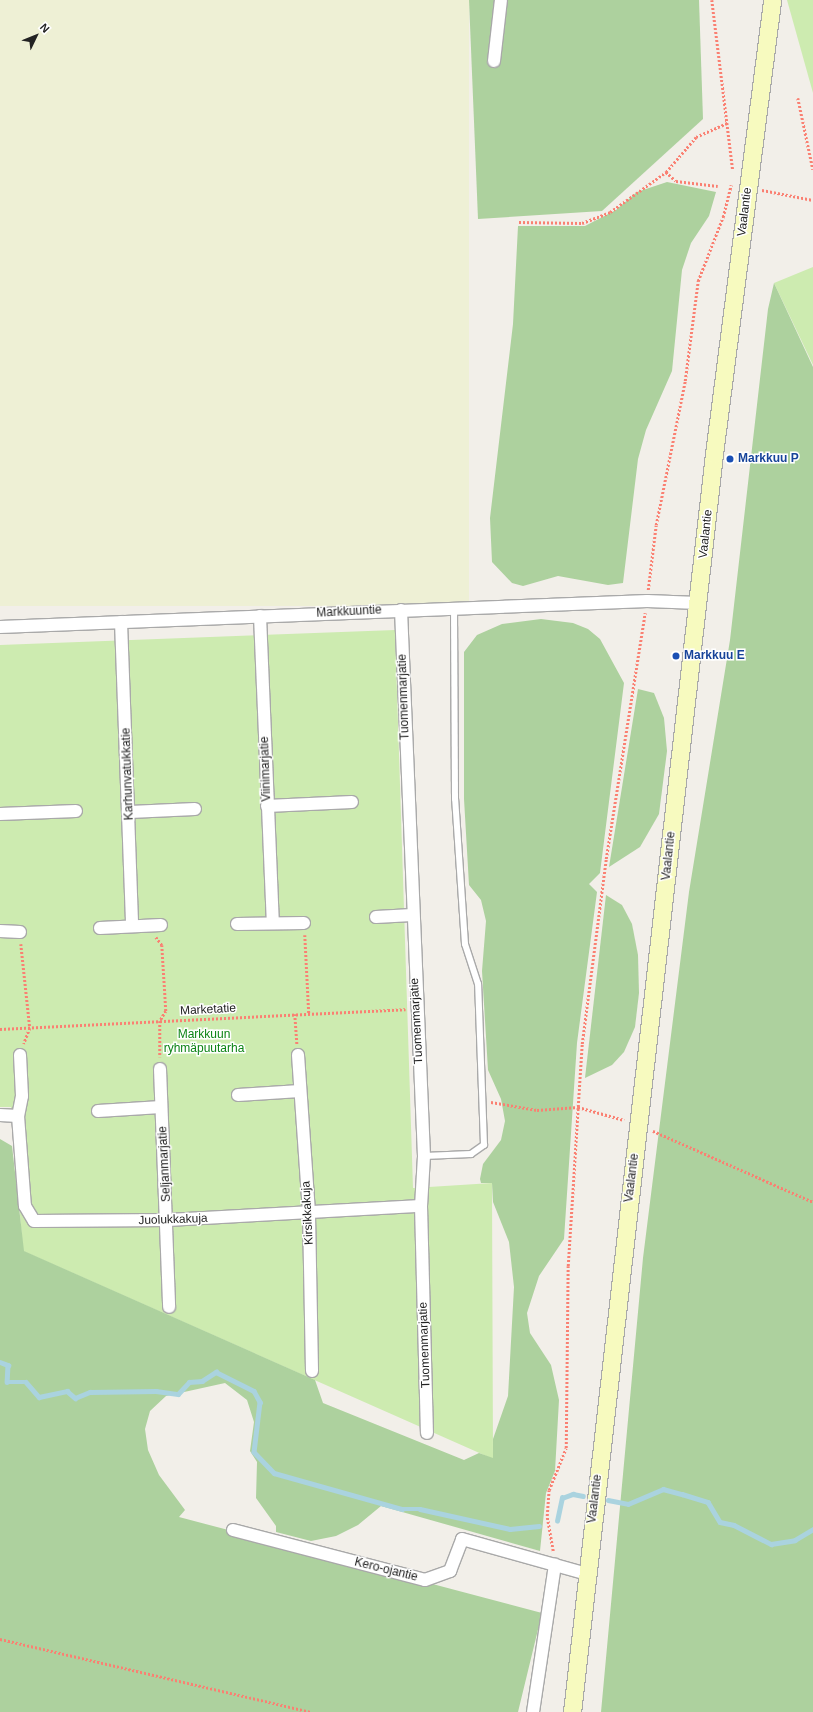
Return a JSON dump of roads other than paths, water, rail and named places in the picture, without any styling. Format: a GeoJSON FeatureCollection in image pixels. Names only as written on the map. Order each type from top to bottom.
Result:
{"type":"FeatureCollection","features":[{"type":"Feature","properties":{"kind":"street"},"geometry":{"type":"LineString","coordinates":[[494,61],[501,0]]}},
{"type":"Feature","properties":{"kind":"street","name":"Vaalantie"},"geometry":{"type":"LineString","coordinates":[[572,1712],[698,603],[772,0]]}},
{"type":"Feature","properties":{"kind":"street","name":"Markkuuntie"},"geometry":{"type":"LineString","coordinates":[[0,627],[647,601],[698,603]]}},
{"type":"Feature","properties":{"kind":"street","name":"Tuomenmarjatie"},"geometry":{"type":"LineString","coordinates":[[401,610],[412,915],[424,1156],[421,1206],[427,1433]]}},
{"type":"Feature","properties":{"kind":"street","name":"Viinimarjatie"},"geometry":{"type":"LineString","coordinates":[[260,616],[273,922]]}},
{"type":"Feature","properties":{"kind":"street","name":"Karhunvatukkatie"},"geometry":{"type":"LineString","coordinates":[[121,622],[130,812],[132,926]]}},
{"type":"Feature","properties":{"kind":"street"},"geometry":{"type":"LineString","coordinates":[[267,806],[352,802]]}},
{"type":"Feature","properties":{"kind":"street"},"geometry":{"type":"LineString","coordinates":[[130,812],[195,808]]}},
{"type":"Feature","properties":{"kind":"street"},"geometry":{"type":"LineString","coordinates":[[0,814],[76,811]]}},
{"type":"Feature","properties":{"kind":"street"},"geometry":{"type":"LineString","coordinates":[[376,917],[412,915]]}},
{"type":"Feature","properties":{"kind":"street"},"geometry":{"type":"LineString","coordinates":[[237,924],[273,922],[304,923]]}},
{"type":"Feature","properties":{"kind":"street"},"geometry":{"type":"LineString","coordinates":[[100,928],[161,925]]}},
{"type":"Feature","properties":{"kind":"street"},"geometry":{"type":"LineString","coordinates":[[0,931],[20,932]]}},
{"type":"Feature","properties":{"kind":"street","name":"Juolukkakuja"},"geometry":{"type":"LineString","coordinates":[[20,1055],[22,1096],[18,1116],[25,1206],[34,1221],[168,1220],[310,1214],[421,1206]]}},
{"type":"Feature","properties":{"kind":"street","name":"Kirsikkakuja"},"geometry":{"type":"LineString","coordinates":[[298,1055],[310,1214],[312,1371]]}},
{"type":"Feature","properties":{"kind":"street","name":"Seljanmarjatie"},"geometry":{"type":"LineString","coordinates":[[160,1069],[168,1220],[169,1307]]}},
{"type":"Feature","properties":{"kind":"street"},"geometry":{"type":"LineString","coordinates":[[238,1095],[300,1091]]}},
{"type":"Feature","properties":{"kind":"street"},"geometry":{"type":"LineString","coordinates":[[98,1111],[162,1107]]}},
{"type":"Feature","properties":{"kind":"street"},"geometry":{"type":"LineString","coordinates":[[0,1115],[18,1116]]}},
{"type":"Feature","properties":{"kind":"street","name":"Kero-ojantie"},"geometry":{"type":"LineString","coordinates":[[233,1530],[425,1580],[450,1571],[462,1540],[587,1574]]}},
{"type":"Feature","properties":{"kind":"street"},"geometry":{"type":"LineString","coordinates":[[533,1712],[555,1565]]}},
{"type":"Feature","properties":{"kind":"lane"},"geometry":{"type":"LineString","coordinates":[[424,1156],[471,1154],[484,1145],[484,1101],[478,984],[465,944],[455,799],[454,608]]}},
{"type":"Feature","properties":{"kind":"waterway"},"geometry":{"type":"LineString","coordinates":[[0,1362],[8,1365],[7,1382],[26,1382],[39,1397],[67,1391],[75,1398],[90,1392],[156,1391],[178,1394],[189,1382],[202,1381],[216,1372],[254,1391],[260,1402],[254,1452],[274,1473],[402,1509],[420,1509],[510,1529],[539,1526]]}},
{"type":"Feature","properties":{"kind":"waterway"},"geometry":{"type":"LineString","coordinates":[[608,1500],[628,1504],[663,1489],[682,1494],[708,1502],[720,1522],[734,1525],[771,1544],[795,1540],[813,1529]]}},
{"type":"Feature","properties":{"kind":"waterway"},"geometry":{"type":"LineString","coordinates":[[557,1521],[562,1498],[573,1494],[583,1496]]}},
{"type":"Feature","properties":{"kind":"place","name":"Markkuu P"},"geometry":{"type":"Point","coordinates":[730,459]}},
{"type":"Feature","properties":{"kind":"place","name":"Markkuu E"},"geometry":{"type":"Point","coordinates":[676,656]}},
{"type":"Feature","properties":{"kind":"park label","name":"Markkuun ryhmäpuutarha"},"geometry":{"type":"Point","coordinates":[204,1042]}}]}
